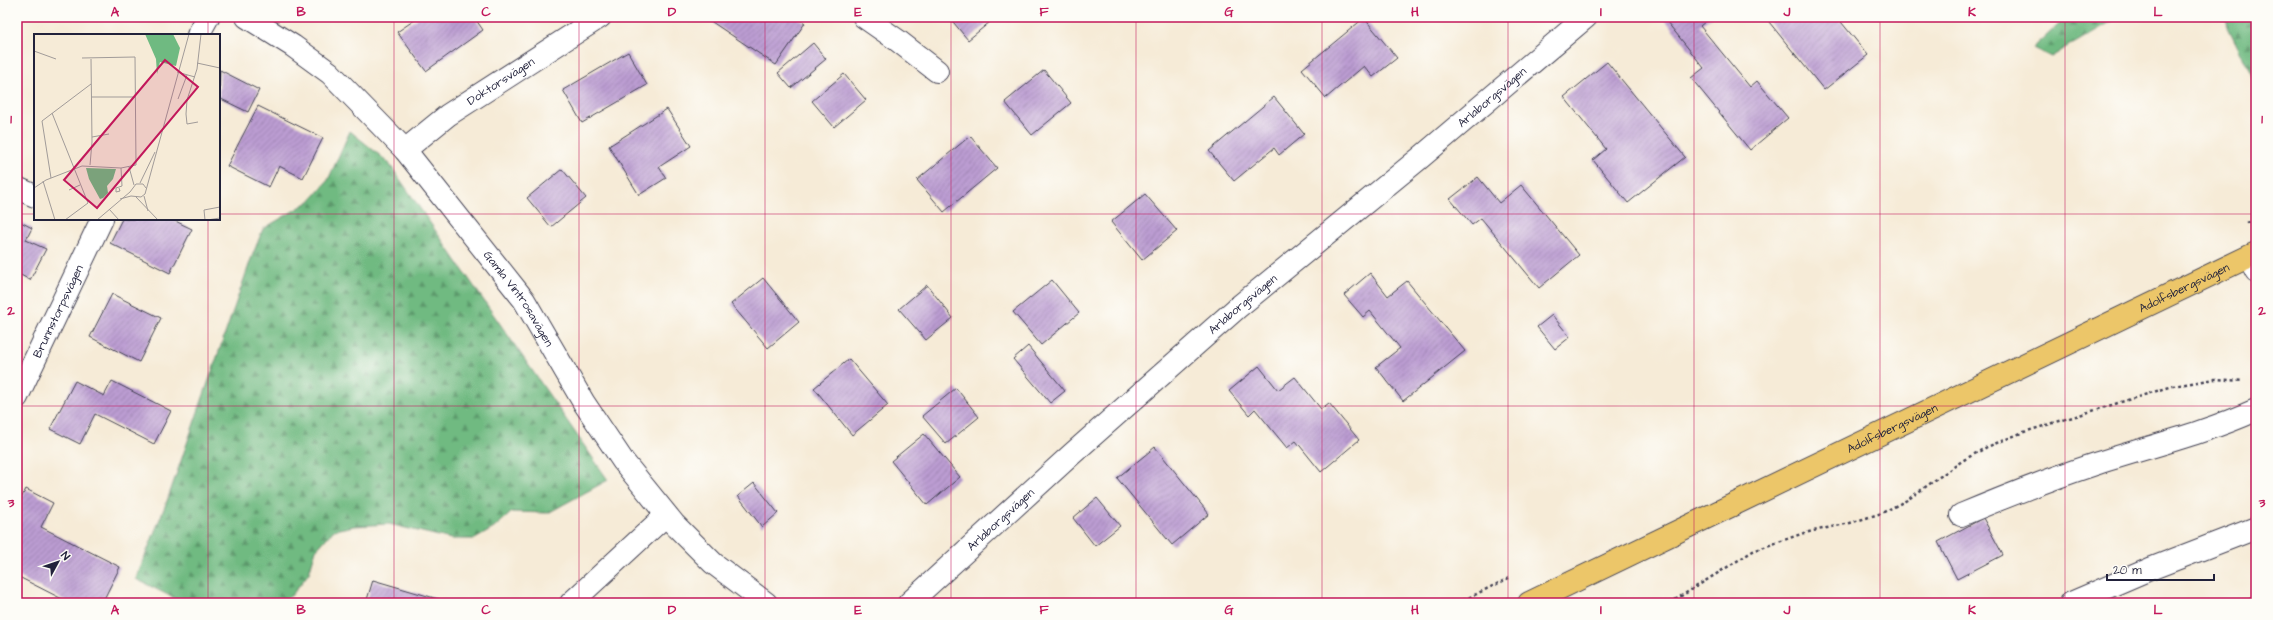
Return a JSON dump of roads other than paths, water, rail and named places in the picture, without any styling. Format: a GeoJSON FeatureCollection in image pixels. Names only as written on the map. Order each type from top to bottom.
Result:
{"type":"FeatureCollection","features":[{"type":"Feature","properties":{"kind":"main road","name":"Adolfsbergsvägen"},"geometry":{"type":"LineString","coordinates":[[1529,603],[2254,260]]}},
{"type":"Feature","properties":{"kind":"street"},"geometry":{"type":"LineString","coordinates":[[199,34],[208,17]]}},
{"type":"Feature","properties":{"kind":"street","name":"Gamla Vintrosavägen"},"geometry":{"type":"LineString","coordinates":[[247,17],[293,46],[330,74],[405,150],[524,300],[584,403],[623,461],[666,515],[713,563],[757,601]]}},
{"type":"Feature","properties":{"kind":"street","name":"Doktorsvägen"},"geometry":{"type":"LineString","coordinates":[[405,150],[448,115],[600,17]]}},
{"type":"Feature","properties":{"kind":"street"},"geometry":{"type":"LineString","coordinates":[[864,17],[937,71]]}},
{"type":"Feature","properties":{"kind":"street","name":"Arlaborgsvägen"},"geometry":{"type":"LineString","coordinates":[[909,603],[1237,308],[1420,158],[1586,17]]}},
{"type":"Feature","properties":{"kind":"street"},"geometry":{"type":"LineString","coordinates":[[17,188],[34,196]]}},
{"type":"Feature","properties":{"kind":"street","name":"Brunnstorpsvägen"},"geometry":{"type":"LineString","coordinates":[[17,397],[95,221]]}},
{"type":"Feature","properties":{"kind":"street"},"geometry":{"type":"LineString","coordinates":[[1961,515],[2030,486],[2093,465],[2222,426],[2256,410]]}},
{"type":"Feature","properties":{"kind":"street"},"geometry":{"type":"LineString","coordinates":[[571,603],[666,515]]}},
{"type":"Feature","properties":{"kind":"street"},"geometry":{"type":"LineString","coordinates":[[2071,603],[2150,569],[2256,528]]}}]}
